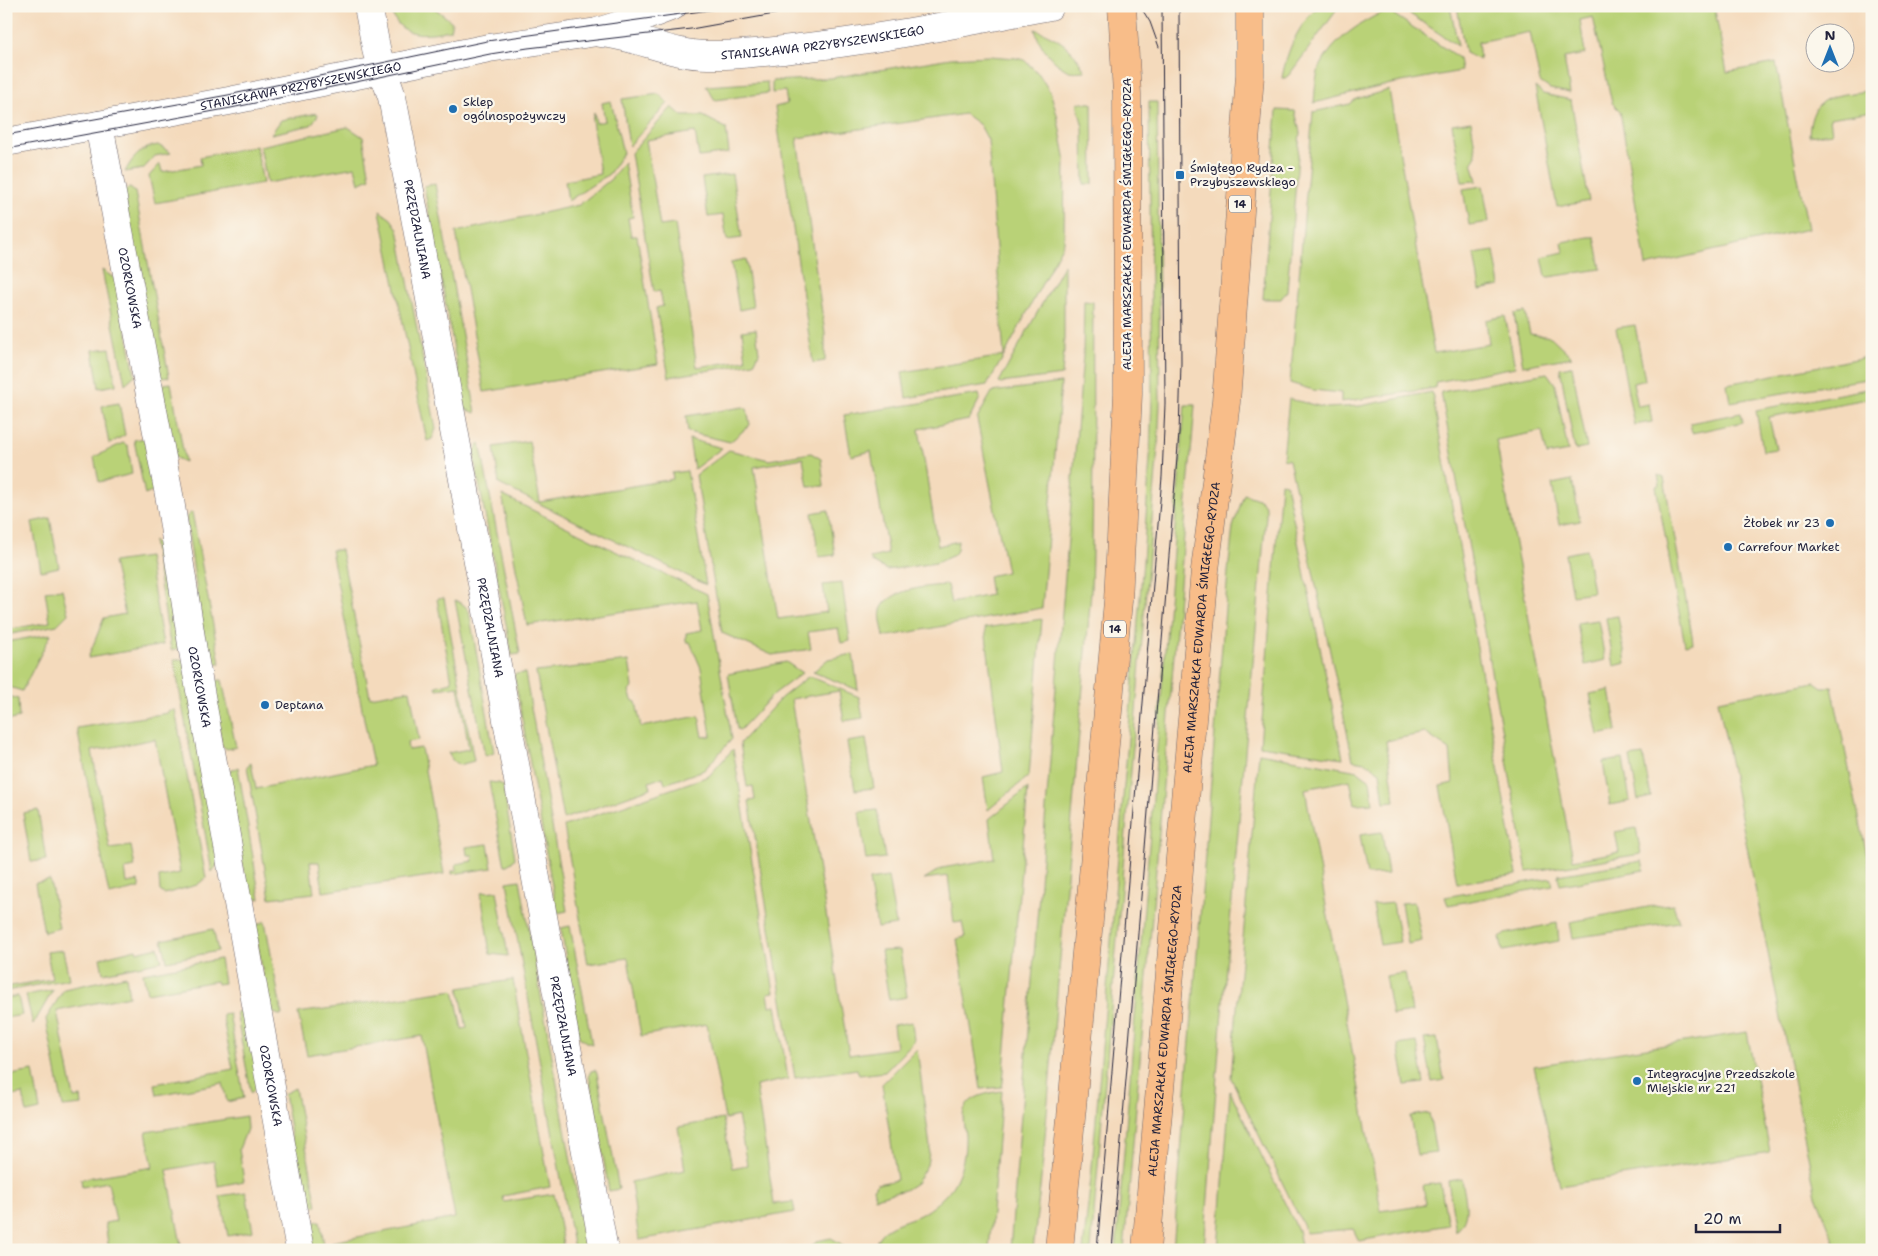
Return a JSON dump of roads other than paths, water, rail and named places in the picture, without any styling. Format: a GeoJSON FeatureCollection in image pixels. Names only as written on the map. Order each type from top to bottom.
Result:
{"type":"FeatureCollection","features":[{"type":"Feature","properties":{"kind":"main road","name":"ALEJA MARSZAŁKA EDWARDA ŚMIGŁEGO-RYDZA"},"geometry":{"type":"LineString","coordinates":[[1059,1250],[1118,591],[1128,385],[1127,94],[1122,6]]}},
{"type":"Feature","properties":{"kind":"main road","name":"ALEJA MARSZAŁKA EDWARDA ŚMIGŁEGO-RYDZA"},"geometry":{"type":"LineString","coordinates":[[1146,1250],[1205,570],[1226,402],[1250,76],[1250,6]]}},
{"type":"Feature","properties":{"kind":"street","name":"PRZĘDZALNIANA"},"geometry":{"type":"LineString","coordinates":[[368,6],[377,54],[392,97],[415,217],[604,1250]]}},
{"type":"Feature","properties":{"kind":"street","name":"STANISŁAWA PRZYBYSZEWSKIEGO"},"geometry":{"type":"LineString","coordinates":[[6,142],[229,101],[526,41],[597,32],[673,6]]}},
{"type":"Feature","properties":{"kind":"street","name":"STANISŁAWA PRZYBYSZEWSKIEGO"},"geometry":{"type":"LineString","coordinates":[[597,32],[627,37],[660,48],[687,54],[709,55],[830,45],[1050,6]]}},
{"type":"Feature","properties":{"kind":"street","name":"OZORKOWSKA"},"geometry":{"type":"LineString","coordinates":[[99,126],[170,500],[193,651],[300,1250]]}},
{"type":"Feature","properties":{"kind":"tram line"},"geometry":{"type":"LineString","coordinates":[[6,135],[228,95],[487,41],[738,6]]}},
{"type":"Feature","properties":{"kind":"tram line"},"geometry":{"type":"LineString","coordinates":[[6,149],[231,108],[490,54],[691,29],[819,6]]}},
{"type":"Feature","properties":{"kind":"tram line"},"geometry":{"type":"LineString","coordinates":[[1140,6],[1150,22],[1159,47]]}},
{"type":"Feature","properties":{"kind":"tram line"},"geometry":{"type":"LineString","coordinates":[[1097,1250],[1162,477],[1165,404],[1162,6]]}},
{"type":"Feature","properties":{"kind":"tram line"},"geometry":{"type":"LineString","coordinates":[[1112,1250],[1179,434],[1181,363],[1179,6]]}},
{"type":"Feature","properties":{"kind":"place","name":"Sklep ogólnospożywczy"},"geometry":{"type":"Point","coordinates":[453,109]}},
{"type":"Feature","properties":{"kind":"place","name":"Śmigłego Rydza - Przybyszewskiego"},"geometry":{"type":"Point","coordinates":[1180,175]}},
{"type":"Feature","properties":{"kind":"place","name":"Żłobek nr 23"},"geometry":{"type":"Point","coordinates":[1830,523]}},
{"type":"Feature","properties":{"kind":"place","name":"Carrefour Market"},"geometry":{"type":"Point","coordinates":[1728,547]}},
{"type":"Feature","properties":{"kind":"place","name":"Deptana"},"geometry":{"type":"Point","coordinates":[265,705]}},
{"type":"Feature","properties":{"kind":"place","name":"Integracyjne Przedszkole Miejskie nr 221"},"geometry":{"type":"Point","coordinates":[1637,1081]}}]}
